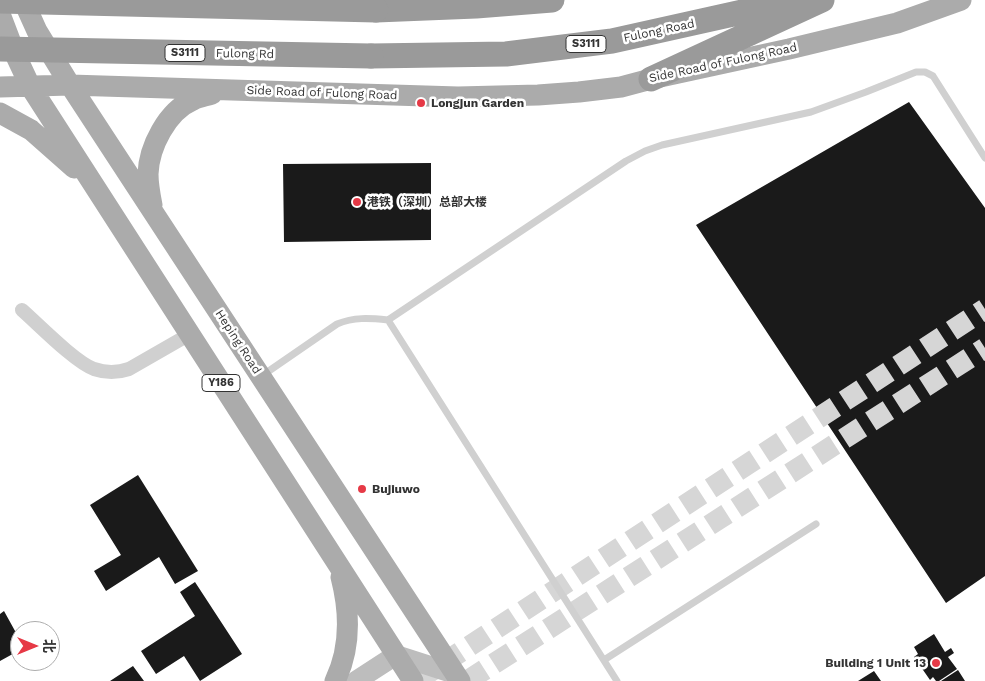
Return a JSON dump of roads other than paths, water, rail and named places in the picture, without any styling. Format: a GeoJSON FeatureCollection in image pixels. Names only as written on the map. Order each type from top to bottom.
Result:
{"type":"FeatureCollection","features":[{"type":"Feature","properties":{"kind":"highway"},"geometry":{"type":"LineString","coordinates":[[0,1],[376,10],[476,6],[552,0]]}},
{"type":"Feature","properties":{"kind":"highway","name":"Fulong Road"},"geometry":{"type":"LineString","coordinates":[[371,56],[506,54],[612,41],[796,0]]}},
{"type":"Feature","properties":{"kind":"highway"},"geometry":{"type":"LineString","coordinates":[[651,79],[822,0]]}},
{"type":"Feature","properties":{"kind":"highway","name":"Fulong Rd"},"geometry":{"type":"LineString","coordinates":[[0,49],[371,56]]}},
{"type":"Feature","properties":{"kind":"main road","name":"Heping Road"},"geometry":{"type":"LineString","coordinates":[[23,0],[37,31],[70,85],[456,679]]}},
{"type":"Feature","properties":{"kind":"main road","name":"Side Road of Fulong Road"},"geometry":{"type":"LineString","coordinates":[[0,86],[70,85],[502,96],[596,90],[621,87],[789,50],[897,23],[962,0]]}},
{"type":"Feature","properties":{"kind":"main road","name":"Y186"},"geometry":{"type":"LineString","coordinates":[[0,14],[30,86],[412,681]]}},
{"type":"Feature","properties":{"kind":"main road"},"geometry":{"type":"LineString","coordinates":[[154,213],[148,172],[152,154],[160,135],[176,111],[192,100],[225,90]]}},
{"type":"Feature","properties":{"kind":"main road"},"geometry":{"type":"LineString","coordinates":[[0,113],[31,130],[100,194]]}},
{"type":"Feature","properties":{"kind":"main road"},"geometry":{"type":"LineString","coordinates":[[335,681],[346,648],[348,623],[346,594],[338,565]]}},
{"type":"Feature","properties":{"kind":"main road"},"geometry":{"type":"LineString","coordinates":[[356,681],[396,655],[456,679]]}},
{"type":"Feature","properties":{"kind":"street"},"geometry":{"type":"LineString","coordinates":[[22,310],[81,362],[94,369],[108,372],[119,372],[129,369],[190,334]]}},
{"type":"Feature","properties":{"kind":"lane"},"geometry":{"type":"LineString","coordinates":[[260,376],[337,324],[349,319],[388,320],[626,161],[662,145],[811,112],[916,72],[926,72],[933,76],[985,158]]}},
{"type":"Feature","properties":{"kind":"lane"},"geometry":{"type":"LineString","coordinates":[[388,320],[617,681]]}},
{"type":"Feature","properties":{"kind":"lane"},"geometry":{"type":"LineString","coordinates":[[604,660],[816,524]]}},
{"type":"Feature","properties":{"kind":"tunnel"},"geometry":{"type":"LineString","coordinates":[[416,681],[985,309]]}},
{"type":"Feature","properties":{"kind":"tunnel"},"geometry":{"type":"LineString","coordinates":[[467,681],[985,348]]}},
{"type":"Feature","properties":{"kind":"place","name":"Longjun Garden"},"geometry":{"type":"Point","coordinates":[421,103]}},
{"type":"Feature","properties":{"kind":"place","name":"港铁（深圳）总部大楼"},"geometry":{"type":"Point","coordinates":[357,202]}},
{"type":"Feature","properties":{"kind":"place","name":"Bujiuwo"},"geometry":{"type":"Point","coordinates":[362,489]}},
{"type":"Feature","properties":{"kind":"place","name":"Building 1 Unit 13"},"geometry":{"type":"Point","coordinates":[936,663]}}]}
